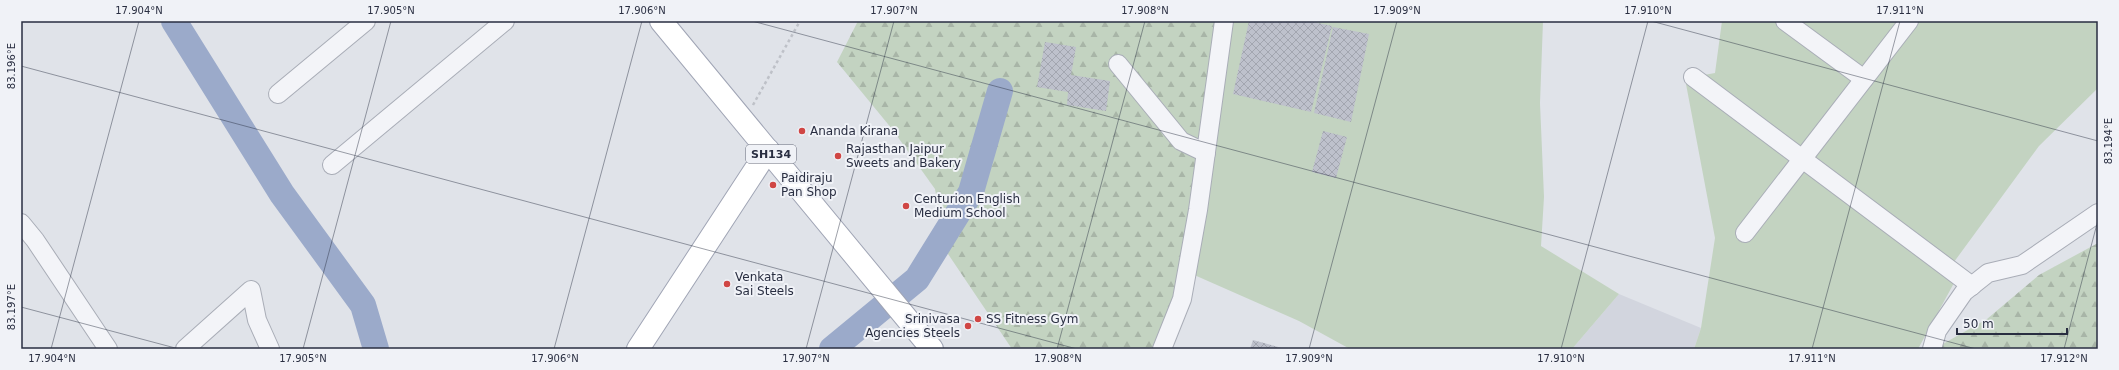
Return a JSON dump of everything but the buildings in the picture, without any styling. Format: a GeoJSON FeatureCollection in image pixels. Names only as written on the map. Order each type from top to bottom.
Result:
{"type":"FeatureCollection","features":[{"type":"Feature","properties":{"kind":"main road","name":"SH134"},"geometry":{"type":"LineString","coordinates":[[661,21],[932,349]]}},
{"type":"Feature","properties":{"kind":"main road"},"geometry":{"type":"LineString","coordinates":[[638,349],[768,150]]}},
{"type":"Feature","properties":{"kind":"street"},"geometry":{"type":"LineString","coordinates":[[278,94],[366,21]]}},
{"type":"Feature","properties":{"kind":"street"},"geometry":{"type":"LineString","coordinates":[[332,165],[505,21]]}},
{"type":"Feature","properties":{"kind":"street"},"geometry":{"type":"LineString","coordinates":[[1162,349],[1182,299],[1206,153],[1224,21]]}},
{"type":"Feature","properties":{"kind":"street"},"geometry":{"type":"LineString","coordinates":[[1785,21],[1864,79]]}},
{"type":"Feature","properties":{"kind":"street"},"geometry":{"type":"LineString","coordinates":[[1745,233],[1909,21]]}},
{"type":"Feature","properties":{"kind":"street"},"geometry":{"type":"LineString","coordinates":[[1118,64],[1180,141],[1206,153]]}},
{"type":"Feature","properties":{"kind":"street"},"geometry":{"type":"LineString","coordinates":[[1693,77],[1972,286]]}},
{"type":"Feature","properties":{"kind":"street"},"geometry":{"type":"LineString","coordinates":[[1932,349],[1937,331],[1964,292],[1988,273],[2022,265],[2098,213]]}},
{"type":"Feature","properties":{"kind":"street"},"geometry":{"type":"LineString","coordinates":[[21,223],[108,349]]}},
{"type":"Feature","properties":{"kind":"street"},"geometry":{"type":"LineString","coordinates":[[185,349],[251,290],[257,320],[270,349]]}},
{"type":"Feature","properties":{"kind":"path"},"geometry":{"type":"LineString","coordinates":[[744,121],[800,21]]}},
{"type":"Feature","properties":{"kind":"shaded area"},"geometry":{"type":"Polygon","coordinates":[[[1619,294],[1701,328],[1694,349],[1572,349],[1619,294]]]}},
{"type":"Feature","properties":{"kind":"green space"},"geometry":{"type":"Polygon","coordinates":[[[858,21],[1224,21],[1212,114],[1162,349],[1012,349],[946,251],[935,189],[892,129],[837,62],[858,21]]]}},
{"type":"Feature","properties":{"kind":"green space"},"geometry":{"type":"Polygon","coordinates":[[[1224,21],[1543,21],[1540,103],[1544,197],[1541,246],[1619,294],[1572,349],[1350,349],[1299,321],[1192,274],[1224,21]]]}},
{"type":"Feature","properties":{"kind":"green space"},"geometry":{"type":"Polygon","coordinates":[[[1722,21],[2098,21],[2098,88],[2039,146],[1954,262],[1960,272],[1918,349],[1694,349],[1701,328],[1715,238],[1686,84],[1693,77],[1715,73],[1722,21]]]}},
{"type":"Feature","properties":{"kind":"green space"},"geometry":{"type":"Polygon","coordinates":[[[2098,243],[2098,349],[1934,349],[1987,319],[2039,275],[2098,243]]]}},
{"type":"Feature","properties":{"kind":"waterway"},"geometry":{"type":"LineString","coordinates":[[174,21],[282,194],[363,305],[376,349]]}},
{"type":"Feature","properties":{"kind":"waterway"},"geometry":{"type":"LineString","coordinates":[[832,349],[917,279],[971,192],[1000,91]]}},
{"type":"Feature","properties":{"kind":"place","name":"Ananda Kirana"},"geometry":{"type":"Point","coordinates":[802,131]}},
{"type":"Feature","properties":{"kind":"place","name":"Rajasthan Jaipur Sweets and Bakery"},"geometry":{"type":"Point","coordinates":[838,156]}},
{"type":"Feature","properties":{"kind":"place","name":"Paidiraju Pan Shop"},"geometry":{"type":"Point","coordinates":[773,185]}},
{"type":"Feature","properties":{"kind":"place","name":"Centurion English Medium School"},"geometry":{"type":"Point","coordinates":[906,206]}},
{"type":"Feature","properties":{"kind":"place","name":"Venkata Sai Steels"},"geometry":{"type":"Point","coordinates":[727,284]}},
{"type":"Feature","properties":{"kind":"place","name":"SS Fitness Gym"},"geometry":{"type":"Point","coordinates":[978,319]}},
{"type":"Feature","properties":{"kind":"place","name":"Srinivasa Agencies Steels"},"geometry":{"type":"Point","coordinates":[968,326]}}]}
